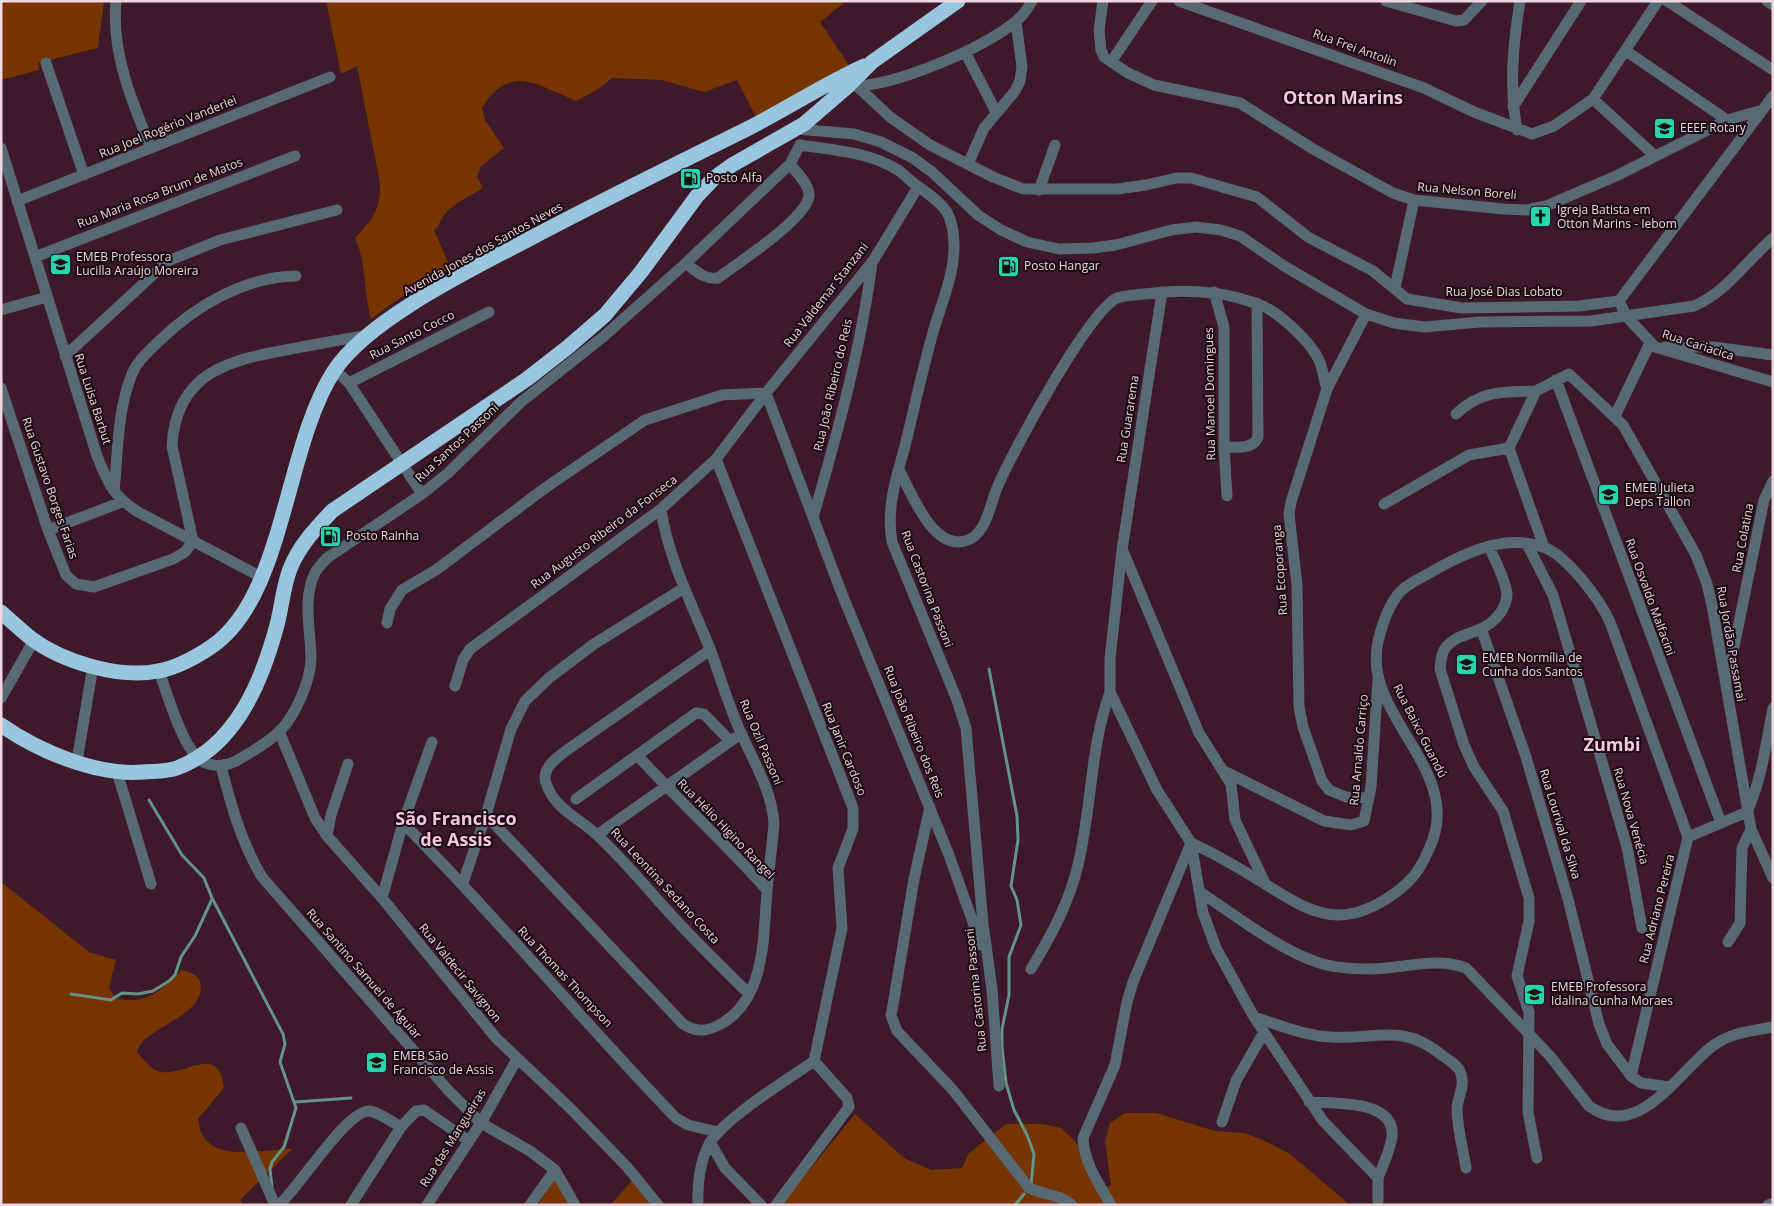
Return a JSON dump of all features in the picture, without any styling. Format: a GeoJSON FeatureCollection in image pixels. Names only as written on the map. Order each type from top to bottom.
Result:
{"type":"FeatureCollection","features":[{"type":"Feature","properties":{"kind":"highway"},"geometry":{"type":"LineString","coordinates":[[1,724],[49,752],[117,772],[135,773],[175,769],[197,758],[222,736],[244,711],[257,686],[277,624],[290,569],[312,532],[332,512],[490,404],[568,347],[605,316],[697,196],[714,178],[739,160],[795,136],[818,114],[853,86],[872,62],[958,1]]}},
{"type":"Feature","properties":{"kind":"highway","name":"Avenida Jones dos Santos Neves"},"geometry":{"type":"LineString","coordinates":[[1,612],[34,640],[58,654],[93,666],[139,672],[159,671],[192,658],[213,646],[232,628],[263,578],[314,410],[335,370],[371,334],[408,307],[479,265],[621,191],[788,108],[836,79],[872,62]]}},
{"type":"Feature","properties":{"kind":"highway"},"geometry":{"type":"LineString","coordinates":[[811,94],[819,105],[818,114]]}},
{"type":"Feature","properties":{"kind":"street"},"geometry":{"type":"LineString","coordinates":[[116,1],[114,15],[118,51],[135,110],[151,148]]}},
{"type":"Feature","properties":{"kind":"street"},"geometry":{"type":"LineString","coordinates":[[853,86],[899,78],[965,52],[1016,22],[1032,1]]}},
{"type":"Feature","properties":{"kind":"street","name":"Rua Nelson Boreli"},"geometry":{"type":"LineString","coordinates":[[1103,1],[1099,30],[1101,50],[1104,57],[1128,73],[1154,85],[1240,103],[1313,149],[1392,193],[1414,200],[1527,210],[1562,201],[1727,120],[1759,111]]}},
{"type":"Feature","properties":{"kind":"street"},"geometry":{"type":"LineString","coordinates":[[1111,62],[1152,1]]}},
{"type":"Feature","properties":{"kind":"street","name":"Rua Frei Antolin"},"geometry":{"type":"LineString","coordinates":[[1179,1],[1424,88],[1517,130],[1532,134],[1542,132],[1593,99]]}},
{"type":"Feature","properties":{"kind":"street"},"geometry":{"type":"LineString","coordinates":[[1386,1],[1448,20],[1464,20],[1482,1]]}},
{"type":"Feature","properties":{"kind":"street"},"geometry":{"type":"LineString","coordinates":[[1425,1],[1434,15]]}},
{"type":"Feature","properties":{"kind":"street"},"geometry":{"type":"LineString","coordinates":[[1517,130],[1511,78],[1520,1]]}},
{"type":"Feature","properties":{"kind":"street"},"geometry":{"type":"LineString","coordinates":[[1513,107],[1581,1]]}},
{"type":"Feature","properties":{"kind":"street"},"geometry":{"type":"LineString","coordinates":[[1655,156],[1593,99],[1658,1]]}},
{"type":"Feature","properties":{"kind":"street"},"geometry":{"type":"LineString","coordinates":[[1666,1],[1773,70]]}},
{"type":"Feature","properties":{"kind":"street"},"geometry":{"type":"LineString","coordinates":[[1767,1],[1773,5]]}},
{"type":"Feature","properties":{"kind":"street"},"geometry":{"type":"LineString","coordinates":[[968,164],[984,128],[1015,92],[1020,81],[1022,67],[1016,22]]}},
{"type":"Feature","properties":{"kind":"street"},"geometry":{"type":"LineString","coordinates":[[1626,51],[1727,120]]}},
{"type":"Feature","properties":{"kind":"street"},"geometry":{"type":"LineString","coordinates":[[965,52],[996,112]]}},
{"type":"Feature","properties":{"kind":"street"},"geometry":{"type":"LineString","coordinates":[[46,64],[84,175]]}},
{"type":"Feature","properties":{"kind":"street","name":"Rua Joel Rogério Vanderlei"},"geometry":{"type":"LineString","coordinates":[[17,201],[330,77]]}},
{"type":"Feature","properties":{"kind":"street","name":"Rua José Dias Lobato"},"geometry":{"type":"LineString","coordinates":[[853,86],[906,130],[930,145],[994,177],[1023,189],[1117,189],[1146,186],[1176,178],[1190,178],[1257,197],[1308,237],[1361,264],[1408,299],[1462,308],[1580,306],[1619,302]]}},
{"type":"Feature","properties":{"kind":"street"},"geometry":{"type":"LineString","coordinates":[[1619,302],[1759,111],[1773,96]]}},
{"type":"Feature","properties":{"kind":"street"},"geometry":{"type":"LineString","coordinates":[[795,136],[854,134],[882,142],[913,158],[932,172],[978,215],[1001,230],[1027,242],[1059,249],[1093,248],[1116,245],[1171,230],[1196,227],[1221,230],[1240,236],[1284,266],[1366,314],[1394,323],[1424,327],[1480,322],[1591,321],[1694,306],[1709,299],[1725,287],[1773,238]]}},
{"type":"Feature","properties":{"kind":"street","name":"Rua Santos Passoni"},"geometry":{"type":"LineString","coordinates":[[221,766],[252,751],[279,731],[290,716],[309,675],[311,660],[309,599],[315,572],[327,558],[422,494],[448,473],[521,402],[603,337],[686,263],[790,164],[795,136]]}},
{"type":"Feature","properties":{"kind":"street","name":"Rua Castorina Passoni"},"geometry":{"type":"LineString","coordinates":[[795,136],[880,161],[898,171],[918,187],[939,200],[946,208],[954,244],[950,276],[932,336],[889,511],[892,542],[957,700],[966,728],[987,961],[992,989],[999,1086]]}},
{"type":"Feature","properties":{"kind":"street"},"geometry":{"type":"LineString","coordinates":[[1039,190],[1055,145]]}},
{"type":"Feature","properties":{"kind":"street","name":"Rua Luisa Barbut"},"geometry":{"type":"LineString","coordinates":[[1,148],[97,456],[114,492],[122,502],[193,542],[263,578]]}},
{"type":"Feature","properties":{"kind":"street","name":"Rua Maria Rosa Brum de Matos"},"geometry":{"type":"LineString","coordinates":[[35,257],[295,156]]}},
{"type":"Feature","properties":{"kind":"street"},"geometry":{"type":"LineString","coordinates":[[686,263],[702,276],[710,279],[718,278],[793,222],[808,200],[809,194],[807,187],[790,164]]}},
{"type":"Feature","properties":{"kind":"street","name":"Rua Valdemar Stanzani"},"geometry":{"type":"LineString","coordinates":[[766,392],[873,261],[918,187]]}},
{"type":"Feature","properties":{"kind":"street"},"geometry":{"type":"LineString","coordinates":[[1395,288],[1414,200]]}},
{"type":"Feature","properties":{"kind":"street"},"geometry":{"type":"LineString","coordinates":[[65,356],[150,275],[168,261],[220,240],[337,210]]}},
{"type":"Feature","properties":{"kind":"street","name":"Rua João Ribeiro do Reis"},"geometry":{"type":"LineString","coordinates":[[814,514],[839,429],[862,330],[873,261]]}},
{"type":"Feature","properties":{"kind":"street"},"geometry":{"type":"LineString","coordinates":[[114,492],[126,390],[139,361],[177,324],[204,306],[266,279],[296,276]]}},
{"type":"Feature","properties":{"kind":"street"},"geometry":{"type":"LineString","coordinates":[[898,470],[938,535],[956,543],[967,541],[976,536],[984,523],[1006,465],[1024,431],[1096,318],[1119,298],[1162,292],[1214,292],[1257,303],[1273,313],[1309,345],[1319,360],[1327,389]]}},
{"type":"Feature","properties":{"kind":"street","name":"Rua Guararema"},"geometry":{"type":"LineString","coordinates":[[1110,692],[1110,659],[1122,550],[1162,292]]}},
{"type":"Feature","properties":{"kind":"street","name":"Rua Manoel Domingues"},"geometry":{"type":"LineString","coordinates":[[1214,292],[1224,326],[1224,447],[1227,496]]}},
{"type":"Feature","properties":{"kind":"street"},"geometry":{"type":"LineString","coordinates":[[1,310],[47,297]]}},
{"type":"Feature","properties":{"kind":"street","name":"Rua Cariacica"},"geometry":{"type":"LineString","coordinates":[[1619,302],[1627,317],[1653,345],[1773,382]]}},
{"type":"Feature","properties":{"kind":"street"},"geometry":{"type":"LineString","coordinates":[[1224,447],[1249,446],[1258,438],[1257,303]]}},
{"type":"Feature","properties":{"kind":"street","name":"Rua Santo Cocco"},"geometry":{"type":"LineString","coordinates":[[349,383],[489,312]]}},
{"type":"Feature","properties":{"kind":"street","name":"Rua Ecoporanga"},"geometry":{"type":"LineString","coordinates":[[1366,314],[1327,389],[1290,509],[1297,585],[1299,707],[1310,748],[1322,781],[1329,790],[1346,797],[1370,798]]}},
{"type":"Feature","properties":{"kind":"street"},"geometry":{"type":"LineString","coordinates":[[193,542],[172,446],[176,414],[186,397],[202,379],[229,362],[371,334]]}},
{"type":"Feature","properties":{"kind":"street"},"geometry":{"type":"LineString","coordinates":[[1616,416],[1653,345],[1714,347],[1773,355]]}},
{"type":"Feature","properties":{"kind":"street"},"geometry":{"type":"LineString","coordinates":[[335,370],[349,383],[400,464],[422,494]]}},
{"type":"Feature","properties":{"kind":"street","name":"Rua Jordão Passamai"},"geometry":{"type":"LineString","coordinates":[[1556,380],[1569,374],[1616,416],[1633,441],[1696,555],[1707,584],[1751,829],[1773,878]]}},
{"type":"Feature","properties":{"kind":"street"},"geometry":{"type":"LineString","coordinates":[[1456,414],[1469,402],[1481,396],[1496,392],[1536,391],[1556,380]]}},
{"type":"Feature","properties":{"kind":"street","name":"Rua Osvaldo Malfacini"},"geometry":{"type":"LineString","coordinates":[[1556,380],[1720,822]]}},
{"type":"Feature","properties":{"kind":"street","name":"Rua Gustavo Borges Farias"},"geometry":{"type":"LineString","coordinates":[[1,388],[48,530],[66,576],[76,584],[84,587],[94,586],[174,559],[185,552],[193,542]]}},
{"type":"Feature","properties":{"kind":"street"},"geometry":{"type":"LineString","coordinates":[[1536,391],[1509,448],[1544,547]]}},
{"type":"Feature","properties":{"kind":"street"},"geometry":{"type":"LineString","coordinates":[[387,623],[390,608],[402,590],[436,570],[546,488],[645,420],[722,395],[766,392]]}},
{"type":"Feature","properties":{"kind":"street","name":"Rua Augusto Ribeiro da Fonseca"},"geometry":{"type":"LineString","coordinates":[[455,686],[463,660],[470,649],[661,509],[716,459],[766,392]]}},
{"type":"Feature","properties":{"kind":"street","name":"Rua João Ribeiro dos Reis"},"geometry":{"type":"LineString","coordinates":[[766,392],[814,514],[842,594],[930,807],[987,961]]}},
{"type":"Feature","properties":{"kind":"street"},"geometry":{"type":"LineString","coordinates":[[1384,504],[1469,455],[1509,448]]}},
{"type":"Feature","properties":{"kind":"street","name":"Rua Janir Cardoso"},"geometry":{"type":"LineString","coordinates":[[716,459],[804,688],[850,797],[855,818],[854,829],[838,868],[842,928],[814,1061]]}},
{"type":"Feature","properties":{"kind":"street","name":"Rua Colatina"},"geometry":{"type":"LineString","coordinates":[[1725,689],[1764,500],[1773,481]]}},
{"type":"Feature","properties":{"kind":"street"},"geometry":{"type":"LineString","coordinates":[[48,530],[122,502]]}},
{"type":"Feature","properties":{"kind":"street","name":"Rua Ozil Passoni"},"geometry":{"type":"LineString","coordinates":[[486,815],[684,1024],[692,1030],[712,1029],[728,1021],[737,1012],[756,977],[762,954],[774,824],[773,804],[741,734],[710,650],[684,588],[663,526],[661,509]]}},
{"type":"Feature","properties":{"kind":"street","name":"Rua Baixo Guandú"},"geometry":{"type":"LineString","coordinates":[[1191,843],[1289,898],[1323,913],[1338,916],[1353,914],[1394,895],[1409,881],[1423,862],[1434,839],[1437,821],[1436,801],[1421,760],[1390,705],[1378,678],[1377,644],[1386,613],[1401,591],[1456,558],[1489,546],[1504,543],[1544,547],[1581,578],[1602,605],[1688,837]]}},
{"type":"Feature","properties":{"kind":"street","name":"Rua Nova Venécia"},"geometry":{"type":"LineString","coordinates":[[1527,544],[1553,595],[1627,847],[1642,928]]}},
{"type":"Feature","properties":{"kind":"street"},"geometry":{"type":"LineString","coordinates":[[1489,546],[1507,596],[1504,608],[1495,621],[1482,630],[1453,641],[1445,648],[1441,656],[1440,669],[1464,745],[1474,767],[1504,811],[1529,898],[1529,921],[1517,976],[1519,988],[1529,1012],[1527,1031],[1528,1112],[1537,1158]]}},
{"type":"Feature","properties":{"kind":"street"},"geometry":{"type":"LineString","coordinates":[[1122,550],[1199,733],[1226,772],[1232,787],[1232,806],[1235,820],[1265,884]]}},
{"type":"Feature","properties":{"kind":"street"},"geometry":{"type":"LineString","coordinates":[[463,883],[486,815],[511,729],[526,701],[549,678],[594,644],[684,588]]}},
{"type":"Feature","properties":{"kind":"street","name":"Rua Lourival da Silva"},"geometry":{"type":"LineString","coordinates":[[1482,630],[1526,757],[1568,899],[1599,1024],[1607,1044],[1631,1076]]}},
{"type":"Feature","properties":{"kind":"street"},"geometry":{"type":"LineString","coordinates":[[1,698],[34,640]]}},
{"type":"Feature","properties":{"kind":"street","name":"Rua Leontina Sedano Costa"},"geometry":{"type":"LineString","coordinates":[[710,650],[551,763],[546,770],[546,784],[554,798],[576,820],[597,834],[676,921],[748,993]]}},
{"type":"Feature","properties":{"kind":"street"},"geometry":{"type":"LineString","coordinates":[[77,761],[93,666]]}},
{"type":"Feature","properties":{"kind":"street"},"geometry":{"type":"LineString","coordinates":[[159,671],[182,732],[197,758],[210,764],[221,766]]}},
{"type":"Feature","properties":{"kind":"street","name":"Rua Arnaldo Carriço"},"geometry":{"type":"LineString","coordinates":[[1226,772],[1324,821],[1337,825],[1351,825],[1364,821],[1370,798],[1378,678]]}},
{"type":"Feature","properties":{"kind":"street"},"geometry":{"type":"LineString","coordinates":[[1110,692],[1157,790],[1191,843],[1203,913],[1216,948],[1254,1017],[1323,1121],[1378,1178]]}},
{"type":"Feature","properties":{"kind":"street"},"geometry":{"type":"LineString","coordinates":[[1031,969],[1060,917],[1073,882],[1080,855],[1101,718],[1110,692]]}},
{"type":"Feature","properties":{"kind":"street"},"geometry":{"type":"LineString","coordinates":[[1688,837],[1747,812],[1757,786],[1773,708]]}},
{"type":"Feature","properties":{"kind":"street"},"geometry":{"type":"LineString","coordinates":[[576,800],[696,713],[704,714],[730,741]]}},
{"type":"Feature","properties":{"kind":"street","name":"Rua Valdecir Savignon"},"geometry":{"type":"LineString","coordinates":[[279,731],[315,818],[327,836],[382,898],[474,1012],[517,1059],[571,1109],[628,1168],[658,1205]]}},
{"type":"Feature","properties":{"kind":"street"},"geometry":{"type":"LineString","coordinates":[[597,834],[741,734]]}},
{"type":"Feature","properties":{"kind":"street"},"geometry":{"type":"LineString","coordinates":[[382,898],[403,823],[432,742]]}},
{"type":"Feature","properties":{"kind":"street","name":"Rua Hélio Higino Rangel"},"geometry":{"type":"LineString","coordinates":[[637,755],[767,890]]}},
{"type":"Feature","properties":{"kind":"street"},"geometry":{"type":"LineString","coordinates":[[327,836],[330,815],[348,764]]}},
{"type":"Feature","properties":{"kind":"street","name":"Rua Santino Samuel de Águiar"},"geometry":{"type":"LineString","coordinates":[[221,766],[247,853],[262,877],[448,1090],[481,1123],[530,1151],[555,1170],[575,1205]]}},
{"type":"Feature","properties":{"kind":"street"},"geometry":{"type":"LineString","coordinates":[[117,772],[151,884]]}},
{"type":"Feature","properties":{"kind":"street"},"geometry":{"type":"LineString","coordinates":[[930,807],[893,1005],[893,1024],[903,1040],[952,1090],[1029,1188],[1038,1192],[1054,1194],[1072,1205]]}},
{"type":"Feature","properties":{"kind":"street","name":"Rua Thomas Thompson"},"geometry":{"type":"LineString","coordinates":[[403,823],[463,883],[510,939],[676,1118],[688,1125],[718,1132]]}},
{"type":"Feature","properties":{"kind":"street"},"geometry":{"type":"LineString","coordinates":[[1728,942],[1740,923],[1742,848],[1751,829]]}},
{"type":"Feature","properties":{"kind":"street","name":"Rua Adriano Pereira"},"geometry":{"type":"LineString","coordinates":[[1631,1076],[1688,837]]}},
{"type":"Feature","properties":{"kind":"street"},"geometry":{"type":"LineString","coordinates":[[1111,1205],[1091,1170],[1083,1138],[1115,1065],[1127,1002],[1133,982],[1191,843]]}},
{"type":"Feature","properties":{"kind":"street"},"geometry":{"type":"LineString","coordinates":[[1200,892],[1297,953],[1315,962],[1340,967],[1372,969],[1438,962],[1455,963],[1466,968],[1527,1031],[1589,1106],[1600,1114],[1614,1116],[1630,1114],[1645,1108],[1713,1046],[1727,1037],[1744,1031],[1773,1027]]}},
{"type":"Feature","properties":{"kind":"street"},"geometry":{"type":"LineString","coordinates":[[1254,1017],[1315,1035],[1331,1037],[1396,1035],[1415,1038],[1432,1046],[1458,1068],[1461,1074],[1463,1086],[1457,1110],[1466,1168]]}},
{"type":"Feature","properties":{"kind":"street"},"geometry":{"type":"LineString","coordinates":[[1222,1122],[1236,1081],[1264,1032]]}},
{"type":"Feature","properties":{"kind":"street","name":"Rua das Mangueiras"},"geometry":{"type":"LineString","coordinates":[[427,1205],[481,1123],[517,1059]]}},
{"type":"Feature","properties":{"kind":"street"},"geometry":{"type":"LineString","coordinates":[[698,1205],[699,1183],[704,1156],[710,1142],[718,1132],[814,1061],[847,1098],[849,1107],[776,1205]]}},
{"type":"Feature","properties":{"kind":"street"},"geometry":{"type":"LineString","coordinates":[[1631,1076],[1641,1083],[1670,1087]]}},
{"type":"Feature","properties":{"kind":"street"},"geometry":{"type":"LineString","coordinates":[[1309,1102],[1366,1107],[1384,1116],[1389,1122],[1392,1136],[1378,1178],[1378,1205]]}},
{"type":"Feature","properties":{"kind":"street"},"geometry":{"type":"LineString","coordinates":[[351,1205],[401,1127],[416,1111],[424,1110],[469,1142]]}},
{"type":"Feature","properties":{"kind":"street"},"geometry":{"type":"LineString","coordinates":[[241,1128],[278,1204],[355,1116],[371,1111],[401,1127]]}},
{"type":"Feature","properties":{"kind":"street"},"geometry":{"type":"LineString","coordinates":[[710,1142],[724,1168],[761,1205]]}},
{"type":"Feature","properties":{"kind":"street"},"geometry":{"type":"LineString","coordinates":[[530,1205],[555,1170]]}},
{"type":"Feature","properties":{"kind":"street"},"geometry":{"type":"LineString","coordinates":[[1768,1205],[1773,1203]]}},
{"type":"Feature","properties":{"kind":"shaded area"},"geometry":{"type":"Polygon","coordinates":[[[1,1],[104,1],[98,48],[38,63],[39,70],[1,80],[1,1]]]}},
{"type":"Feature","properties":{"kind":"shaded area"},"geometry":{"type":"Polygon","coordinates":[[[326,1],[846,1],[820,22],[849,65],[756,117],[737,80],[704,92],[662,80],[612,78],[600,88],[576,101],[537,84],[514,82],[503,86],[492,94],[482,108],[485,120],[504,148],[480,167],[477,177],[483,188],[450,209],[434,230],[451,269],[414,288],[371,319],[363,267],[355,238],[375,213],[379,200],[380,183],[357,66],[341,74],[326,1]]]}},
{"type":"Feature","properties":{"kind":"shaded area"},"geometry":{"type":"Polygon","coordinates":[[[1,882],[89,952],[116,960],[109,987],[115,998],[136,1000],[145,998],[159,990],[182,970],[189,972],[199,979],[201,986],[200,995],[196,1003],[181,1016],[146,1039],[137,1052],[150,1067],[160,1072],[170,1072],[209,1064],[216,1067],[221,1075],[224,1088],[198,1119],[202,1134],[210,1144],[233,1152],[292,1149],[240,1200],[243,1205],[1,1205],[1,882]]]}},
{"type":"Feature","properties":{"kind":"shaded area"},"geometry":{"type":"Polygon","coordinates":[[[1125,1113],[1156,1113],[1215,1131],[1245,1133],[1265,1141],[1290,1154],[1350,1205],[781,1205],[855,1114],[904,1158],[931,1170],[962,1168],[969,1153],[1006,1124],[1042,1124],[1061,1128],[1075,1141],[1105,1189],[1111,1185],[1105,1141],[1110,1123],[1125,1113]]]}},
{"type":"Feature","properties":{"kind":"shaded area"},"geometry":{"type":"Polygon","coordinates":[[[555,1178],[573,1205],[538,1205],[555,1178]]]}},
{"type":"Feature","properties":{"kind":"shaded area"},"geometry":{"type":"Polygon","coordinates":[[[632,1181],[652,1205],[610,1205],[632,1181]]]}},
{"type":"Feature","properties":{"kind":"waterway"},"geometry":{"type":"LineString","coordinates":[[989,669],[1017,816],[1018,840],[1011,886],[1017,900],[1021,925],[1009,957],[1009,995],[1002,1029],[1002,1047],[1006,1083],[1014,1110],[1034,1154],[1031,1185]]}},
{"type":"Feature","properties":{"kind":"waterway"},"geometry":{"type":"LineString","coordinates":[[149,800],[182,855],[204,878],[212,898],[283,1034],[285,1044],[280,1062],[296,1108],[284,1147],[272,1162],[270,1169],[272,1187]]}},
{"type":"Feature","properties":{"kind":"waterway"},"geometry":{"type":"LineString","coordinates":[[71,994],[111,1000],[122,993],[138,994],[153,991],[169,981],[175,975],[181,957],[195,936],[212,899]]}},
{"type":"Feature","properties":{"kind":"waterway"},"geometry":{"type":"LineString","coordinates":[[295,1102],[351,1098]]}},
{"type":"Feature","properties":{"kind":"waterway"},"geometry":{"type":"LineString","coordinates":[[1015,1205],[1024,1194]]}},
{"type":"Feature","properties":{"kind":"place","name":"EEEF Rotary"},"geometry":{"type":"Point","coordinates":[1664,128]}},
{"type":"Feature","properties":{"kind":"place","name":"Posto Alfa"},"geometry":{"type":"Point","coordinates":[690,178]}},
{"type":"Feature","properties":{"kind":"place","name":"Igreja Batista em Otton Marins - Iebom"},"geometry":{"type":"Point","coordinates":[1541,217]}},
{"type":"Feature","properties":{"kind":"place","name":"EMEB Professora Lucilla Araújo Moreira"},"geometry":{"type":"Point","coordinates":[60,264]}},
{"type":"Feature","properties":{"kind":"place","name":"Posto Hangar"},"geometry":{"type":"Point","coordinates":[1008,266]}},
{"type":"Feature","properties":{"kind":"place","name":"EMEB Julieta Deps Tallon"},"geometry":{"type":"Point","coordinates":[1609,495]}},
{"type":"Feature","properties":{"kind":"place","name":"Posto Rainha"},"geometry":{"type":"Point","coordinates":[330,536]}},
{"type":"Feature","properties":{"kind":"place","name":"EMEB Normília de Cunha dos Santos"},"geometry":{"type":"Point","coordinates":[1466,665]}},
{"type":"Feature","properties":{"kind":"place","name":"EMEB Professora Idalina Cunha Moraes"},"geometry":{"type":"Point","coordinates":[1535,994]}},
{"type":"Feature","properties":{"kind":"place","name":"EMEB São Francisco de Assis"},"geometry":{"type":"Point","coordinates":[377,1063]}},
{"type":"Feature","properties":{"kind":"district","name":"Otton Marins"},"geometry":{"type":"Point","coordinates":[1343,98]}},
{"type":"Feature","properties":{"kind":"district","name":"Zumbi"},"geometry":{"type":"Point","coordinates":[1612,745]}},
{"type":"Feature","properties":{"kind":"district","name":"São Francisco de Assis"},"geometry":{"type":"Point","coordinates":[456,830]}}]}
